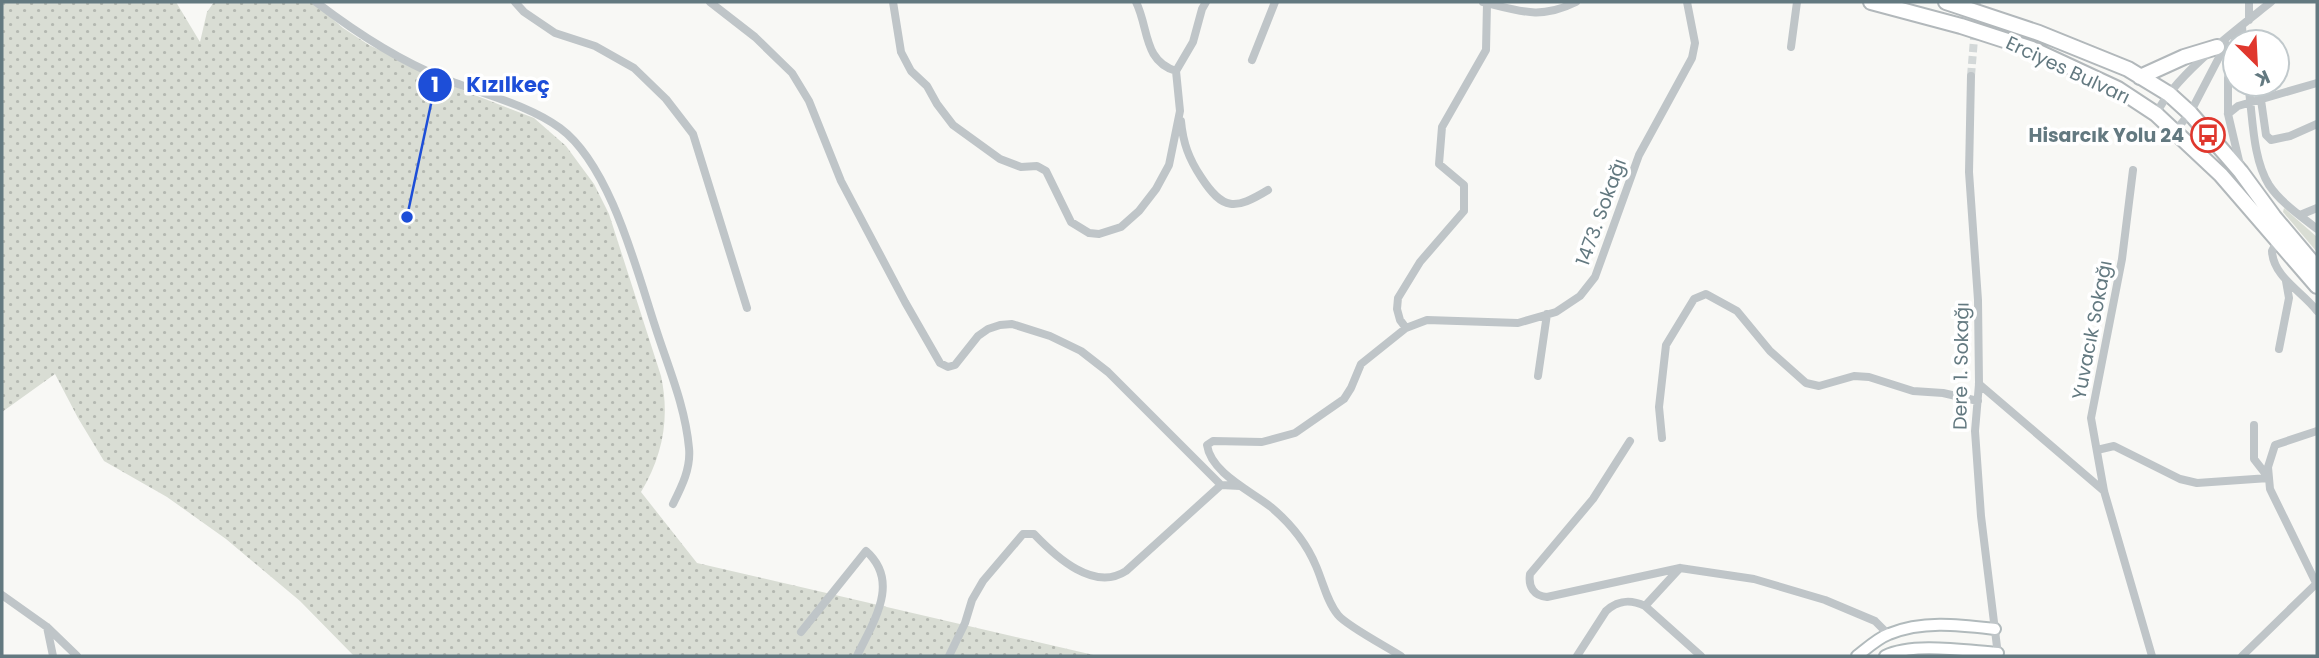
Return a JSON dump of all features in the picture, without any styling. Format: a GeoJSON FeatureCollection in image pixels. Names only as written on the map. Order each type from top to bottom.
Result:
{"type":"FeatureCollection","features":[{"type":"Feature","properties":{"kind":"highway","name":"Erciyes Bulvarı"},"geometry":{"type":"LineString","coordinates":[[1871,2],[1961,26],[2032,49],[2118,89],[2156,114],[2221,175],[2317,286]]}},
{"type":"Feature","properties":{"kind":"highway","name":"Erciyes Bulvarı"},"geometry":{"type":"LineString","coordinates":[[1946,2],[2039,33],[2128,69],[2169,94],[2190,113],[2241,172],[2317,268]]}},
{"type":"Feature","properties":{"kind":"highway"},"geometry":{"type":"LineString","coordinates":[[2140,76],[2183,57],[2217,47]]}},
{"type":"Feature","properties":{"kind":"street"},"geometry":{"type":"LineString","coordinates":[[316,2],[339,20],[418,66],[528,111],[560,128],[586,154],[604,186],[633,258],[681,399],[690,451],[686,479],[673,504]]}},
{"type":"Feature","properties":{"kind":"street"},"geometry":{"type":"LineString","coordinates":[[515,2],[524,12],[555,33],[594,46],[634,68],[666,99],[693,134],[747,309]]}},
{"type":"Feature","properties":{"kind":"street"},"geometry":{"type":"LineString","coordinates":[[710,2],[755,37],[792,73],[808,101],[841,180],[940,363],[947,367],[955,365],[978,336],[1000,325],[1012,324],[1050,336],[1081,351],[1108,372],[1221,485],[1240,486],[1270,506],[1295,529],[1315,562],[1329,599],[1339,616],[1401,656]]}},
{"type":"Feature","properties":{"kind":"street"},"geometry":{"type":"LineString","coordinates":[[893,2],[901,52],[911,71],[927,86],[953,125],[1000,159],[1021,167],[1037,166],[1046,171],[1071,222],[1088,233],[1110,232],[1121,227],[1139,211],[1156,189],[1169,165],[1180,111]]}},
{"type":"Feature","properties":{"kind":"street"},"geometry":{"type":"LineString","coordinates":[[1136,2],[1146,27],[1145,38],[1149,49],[1161,64],[1176,72]]}},
{"type":"Feature","properties":{"kind":"street"},"geometry":{"type":"LineString","coordinates":[[1206,2],[1193,42],[1176,72],[1184,144],[1192,163],[1214,196],[1225,203],[1252,200],[1268,190]]}},
{"type":"Feature","properties":{"kind":"street"},"geometry":{"type":"LineString","coordinates":[[1252,60],[1275,2]]}},
{"type":"Feature","properties":{"kind":"street"},"geometry":{"type":"LineString","coordinates":[[1406,328],[1397,309],[1398,298],[1420,262],[1464,211],[1464,186],[1439,164],[1443,127],[1486,50],[1485,2],[1535,14],[1561,9],[1576,2]]}},
{"type":"Feature","properties":{"kind":"street","name":"1473. Sokağı"},"geometry":{"type":"LineString","coordinates":[[1240,486],[1213,461],[1207,449],[1208,443],[1262,442],[1295,433],[1344,399],[1361,364],[1406,328],[1427,320],[1517,323],[1556,312],[1580,296],[1595,277],[1639,155],[1692,58],[1695,43],[1687,2]]}},
{"type":"Feature","properties":{"kind":"street"},"geometry":{"type":"LineString","coordinates":[[1791,47],[1797,2]]}},
{"type":"Feature","properties":{"kind":"street"},"geometry":{"type":"LineString","coordinates":[[2239,28],[2249,2]]}},
{"type":"Feature","properties":{"kind":"street"},"geometry":{"type":"LineString","coordinates":[[2239,28],[2271,2]]}},
{"type":"Feature","properties":{"kind":"street"},"geometry":{"type":"LineString","coordinates":[[2156,114],[2169,94],[2221,44]]}},
{"type":"Feature","properties":{"kind":"street"},"geometry":{"type":"LineString","coordinates":[[2175,131],[2190,113],[2221,59]]}},
{"type":"Feature","properties":{"kind":"street","name":"Dere 1. Sokağı"},"geometry":{"type":"LineString","coordinates":[[1971,76],[1969,172],[1978,300],[1979,384],[1975,431],[1981,516],[1998,655]]}},
{"type":"Feature","properties":{"kind":"street"},"geometry":{"type":"LineString","coordinates":[[2228,114],[2238,106],[2317,83]]}},
{"type":"Feature","properties":{"kind":"street"},"geometry":{"type":"LineString","coordinates":[[2228,98],[2228,114],[2241,172]]}},
{"type":"Feature","properties":{"kind":"street"},"geometry":{"type":"LineString","coordinates":[[2250,98],[2259,165],[2270,186],[2317,229]]}},
{"type":"Feature","properties":{"kind":"street"},"geometry":{"type":"LineString","coordinates":[[2261,100],[2266,135],[2271,140],[2290,136],[2317,124]]}},
{"type":"Feature","properties":{"kind":"street","name":"Yuvacık Sokağı"},"geometry":{"type":"LineString","coordinates":[[2133,170],[2122,259],[2091,418],[2104,491],[2151,655]]}},
{"type":"Feature","properties":{"kind":"street"},"geometry":{"type":"LineString","coordinates":[[2300,215],[2317,208]]}},
{"type":"Feature","properties":{"kind":"street"},"geometry":{"type":"LineString","coordinates":[[2278,240],[2272,256],[2286,281],[2289,298],[2279,349]]}},
{"type":"Feature","properties":{"kind":"street"},"geometry":{"type":"LineString","coordinates":[[2286,281],[2309,299],[2317,311]]}},
{"type":"Feature","properties":{"kind":"street"},"geometry":{"type":"LineString","coordinates":[[1661,438],[1659,407],[1665,345],[1694,299],[1706,294],[1737,311],[1770,351],[1812,386],[1854,376],[1870,377],[1913,391],[1978,401]]}},
{"type":"Feature","properties":{"kind":"street"},"geometry":{"type":"LineString","coordinates":[[1538,376],[1547,314]]}},
{"type":"Feature","properties":{"kind":"street"},"geometry":{"type":"LineString","coordinates":[[1979,384],[2104,491]]}},
{"type":"Feature","properties":{"kind":"street"},"geometry":{"type":"LineString","coordinates":[[2254,425],[2254,458],[2269,478]]}},
{"type":"Feature","properties":{"kind":"street"},"geometry":{"type":"LineString","coordinates":[[2242,656],[2317,584],[2270,489],[2269,467],[2275,445],[2317,431]]}},
{"type":"Feature","properties":{"kind":"street"},"geometry":{"type":"LineString","coordinates":[[1630,441],[1593,499],[1530,574],[1530,585],[1536,594],[1547,597],[1680,568],[1754,579],[1825,600],[1875,621],[1888,634]]}},
{"type":"Feature","properties":{"kind":"street"},"geometry":{"type":"LineString","coordinates":[[2096,450],[2114,446],[2180,479],[2197,483],[2269,478]]}},
{"type":"Feature","properties":{"kind":"street"},"geometry":{"type":"LineString","coordinates":[[949,656],[965,623],[972,600],[983,581],[1020,536],[1034,534],[1052,553],[1073,567],[1102,578],[1110,578],[1126,571],[1221,485]]}},
{"type":"Feature","properties":{"kind":"street"},"geometry":{"type":"LineString","coordinates":[[801,632],[866,551],[882,570],[884,585],[882,600],[857,656]]}},
{"type":"Feature","properties":{"kind":"street"},"geometry":{"type":"LineString","coordinates":[[1645,606],[1680,568]]}},
{"type":"Feature","properties":{"kind":"street"},"geometry":{"type":"LineString","coordinates":[[2,595],[47,627],[76,656]]}},
{"type":"Feature","properties":{"kind":"street"},"geometry":{"type":"LineString","coordinates":[[1577,656],[1606,611],[1612,606],[1629,601],[1645,606],[1701,656]]}},
{"type":"Feature","properties":{"kind":"street"},"geometry":{"type":"LineString","coordinates":[[1857,656],[1888,634],[1914,627],[1948,624],[1995,629]]}},
{"type":"Feature","properties":{"kind":"street"},"geometry":{"type":"LineString","coordinates":[[47,627],[52,656]]}},
{"type":"Feature","properties":{"kind":"street"},"geometry":{"type":"LineString","coordinates":[[1885,656],[1916,649],[1998,655]]}},
{"type":"Feature","properties":{"kind":"green space"},"geometry":{"type":"Polygon","coordinates":[[[2,2],[176,2],[200,42],[207,12],[214,2],[313,2],[343,28],[369,45],[467,92],[534,118],[566,146],[594,184],[609,214],[664,392],[663,436],[655,464],[641,492],[697,563],[1098,656],[354,656],[300,601],[226,539],[167,497],[104,461],[55,374],[2,412],[2,2]]]}},
{"type":"Feature","properties":{"kind":"green space"},"geometry":{"type":"Polygon","coordinates":[[[2284,208],[2317,237],[2317,252],[2283,212],[2284,208]]]}},
{"type":"Feature","properties":{"kind":"tunnel"},"geometry":{"type":"LineString","coordinates":[[1971,76],[1977,2]]}},
{"type":"Feature","properties":{"kind":"place","name":"Hisarcık Yolu 24"},"geometry":{"type":"Point","coordinates":[2208,135]}},
{"type":"Feature","properties":{"kind":"place","name":"Kızılkeç"},"geometry":{"type":"Point","coordinates":[407,217]}}]}
